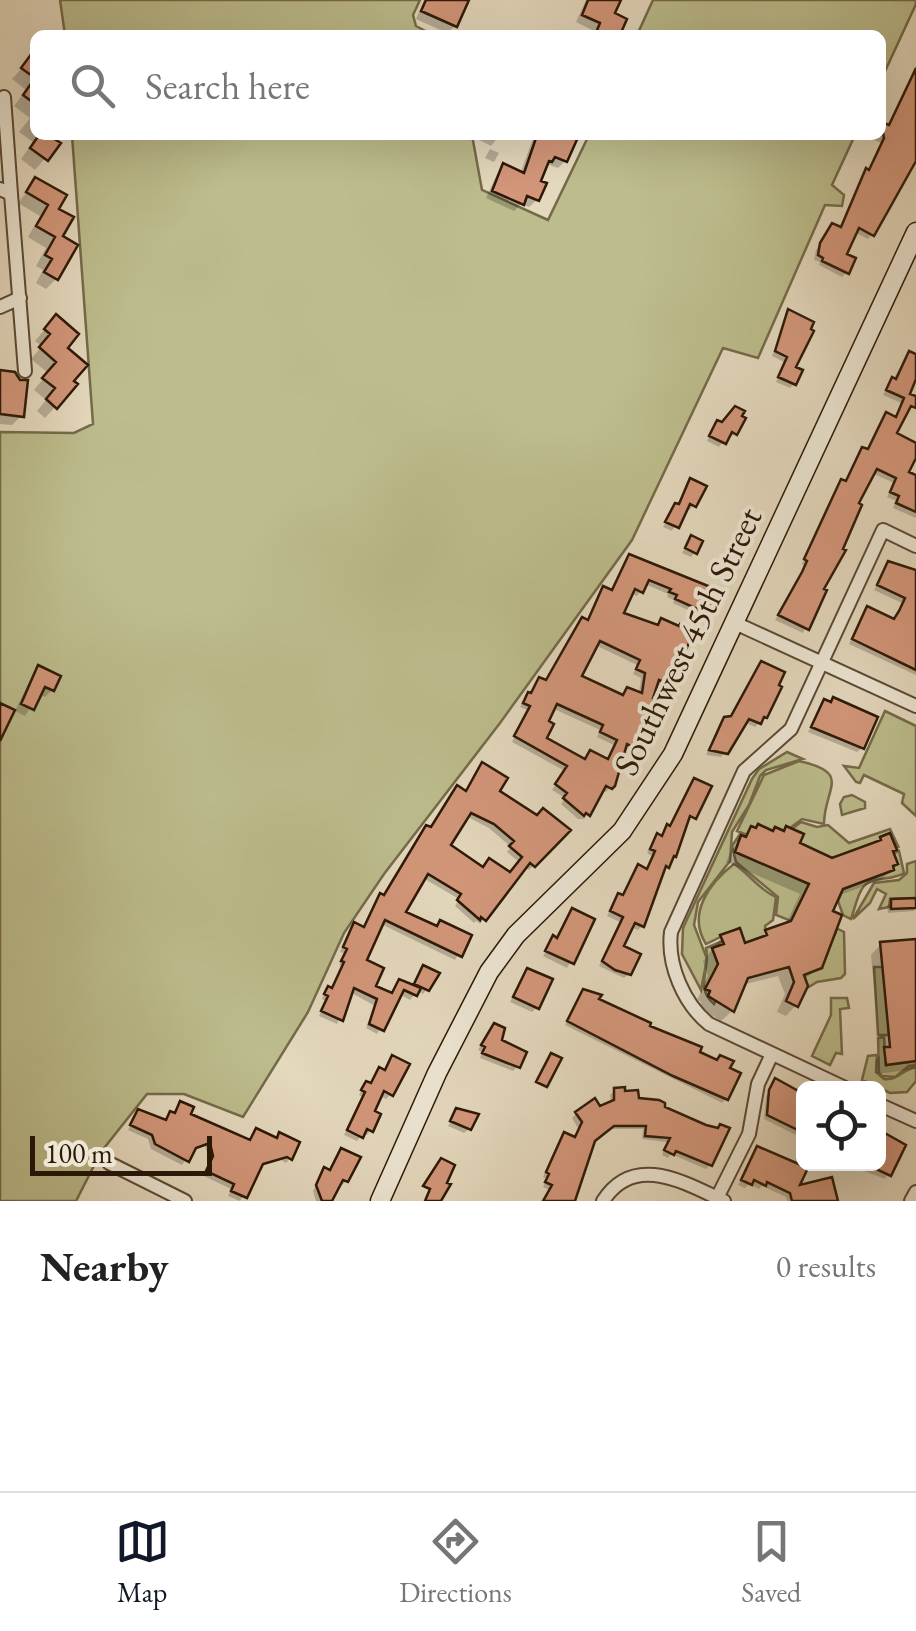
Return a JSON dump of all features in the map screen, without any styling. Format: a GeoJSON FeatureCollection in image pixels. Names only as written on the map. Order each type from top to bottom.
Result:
{"type":"FeatureCollection","features":[{"type":"Feature","properties":{"kind":"street"},"geometry":{"type":"LineString","coordinates":[[4,97],[6,192],[25,372]]}},
{"type":"Feature","properties":{"kind":"street","name":"Southwest 45th Street"},"geometry":{"type":"LineString","coordinates":[[380,1201],[481,985],[516,935],[622,831],[673,754],[916,232]]}},
{"type":"Feature","properties":{"kind":"street"},"geometry":{"type":"LineString","coordinates":[[0,308],[20,298]]}},
{"type":"Feature","properties":{"kind":"street"},"geometry":{"type":"LineString","coordinates":[[830,1081],[699,1016],[671,960],[671,932],[744,772],[791,729],[883,530],[916,546]]}},
{"type":"Feature","properties":{"kind":"street"},"geometry":{"type":"LineString","coordinates":[[735,622],[916,706]]}},
{"type":"Feature","properties":{"kind":"street"},"geometry":{"type":"LineString","coordinates":[[603,1201],[626,1179],[650,1173],[674,1178],[720,1199],[748,1134],[758,1084],[772,1054]]}},
{"type":"Feature","properties":{"kind":"street"},"geometry":{"type":"LineString","coordinates":[[886,1108],[916,1122]]}},
{"type":"Feature","properties":{"kind":"street"},"geometry":{"type":"LineString","coordinates":[[109,1163],[185,1201]]}},
{"type":"Feature","properties":{"kind":"street"},"geometry":{"type":"LineString","coordinates":[[911,1201],[916,1192]]}},
{"type":"Feature","properties":{"kind":"green space"},"geometry":{"type":"Polygon","coordinates":[[[60,0],[420,0],[413,15],[416,26],[424,30],[64,30],[60,0]]]}},
{"type":"Feature","properties":{"kind":"green space"},"geometry":{"type":"Polygon","coordinates":[[[653,0],[916,0],[886,69],[886,30],[639,30],[653,0]]]}},
{"type":"Feature","properties":{"kind":"green space"},"geometry":{"type":"Polygon","coordinates":[[[72,140],[473,140],[482,190],[548,220],[587,140],[853,140],[832,185],[844,195],[842,206],[825,205],[758,358],[723,348],[632,540],[344,933],[308,1012],[243,1117],[184,1094],[147,1094],[101,1152],[76,1201],[0,1201],[0,432],[74,433],[93,424],[72,140]]]}},
{"type":"Feature","properties":{"kind":"green space"},"geometry":{"type":"Polygon","coordinates":[[[885,711],[916,726],[916,816],[902,803],[904,794],[864,775],[860,783],[856,782],[844,766],[859,768],[885,711]]]}},
{"type":"Feature","properties":{"kind":"green space"},"geometry":{"type":"Polygon","coordinates":[[[787,752],[803,759],[766,770],[760,776],[749,805],[732,832],[730,861],[698,902],[694,925],[707,959],[701,990],[682,954],[683,928],[752,779],[759,769],[787,752]]]}},
{"type":"Feature","properties":{"kind":"green space"},"geometry":{"type":"Polygon","coordinates":[[[799,761],[826,771],[831,777],[824,824],[802,819],[790,828],[786,826],[784,831],[758,824],[756,828],[751,826],[747,835],[737,831],[764,775],[799,761]]]}},
{"type":"Feature","properties":{"kind":"green space"},"geometry":{"type":"Polygon","coordinates":[[[852,795],[865,802],[865,808],[842,815],[840,804],[844,797],[852,795]]]}},
{"type":"Feature","properties":{"kind":"green space"},"geometry":{"type":"Polygon","coordinates":[[[801,822],[817,827],[828,825],[849,843],[890,829],[899,848],[889,833],[880,837],[882,842],[832,858],[800,843],[803,834],[792,829],[801,822]]]}},
{"type":"Feature","properties":{"kind":"green space"},"geometry":{"type":"Polygon","coordinates":[[[740,834],[736,852],[744,856],[747,852],[809,884],[791,921],[776,915],[778,897],[736,862],[732,846],[740,834]]]}},
{"type":"Feature","properties":{"kind":"green space"},"geometry":{"type":"Polygon","coordinates":[[[899,851],[904,873],[868,883],[851,919],[843,915],[838,901],[843,889],[894,870],[893,866],[898,864],[891,854],[899,851]]]}},
{"type":"Feature","properties":{"kind":"green space"},"geometry":{"type":"Polygon","coordinates":[[[916,861],[916,898],[890,899],[889,907],[879,909],[886,894],[877,889],[870,903],[853,919],[874,883],[899,880],[907,873],[907,864],[916,861]]]}},
{"type":"Feature","properties":{"kind":"green space"},"geometry":{"type":"Polygon","coordinates":[[[734,864],[776,897],[773,920],[765,926],[767,935],[745,943],[739,928],[706,944],[700,911],[716,880],[734,864]]]}},
{"type":"Feature","properties":{"kind":"green space"},"geometry":{"type":"Polygon","coordinates":[[[834,927],[844,932],[845,974],[807,988],[801,967],[808,973],[822,968],[820,964],[836,932],[834,927]]]}},
{"type":"Feature","properties":{"kind":"green space"},"geometry":{"type":"Polygon","coordinates":[[[723,941],[724,944],[712,948],[718,964],[706,989],[710,991],[708,996],[716,1000],[714,1004],[708,998],[704,984],[706,948],[723,941]]]}},
{"type":"Feature","properties":{"kind":"green space"},"geometry":{"type":"Polygon","coordinates":[[[874,967],[885,967],[889,1035],[878,1035],[874,967]]]}},
{"type":"Feature","properties":{"kind":"green space"},"geometry":{"type":"Polygon","coordinates":[[[831,998],[847,998],[849,1008],[840,1009],[842,1054],[836,1053],[830,1065],[812,1056],[831,1015],[831,998]]]}},
{"type":"Feature","properties":{"kind":"green space"},"geometry":{"type":"Polygon","coordinates":[[[884,1037],[886,1065],[916,1061],[916,1065],[895,1077],[882,1076],[878,1038],[884,1037]]]}},
{"type":"Feature","properties":{"kind":"green space"},"geometry":{"type":"Polygon","coordinates":[[[877,1055],[876,1072],[884,1079],[916,1067],[916,1081],[907,1092],[890,1093],[886,1091],[886,1081],[862,1080],[868,1056],[877,1055]]]}},
{"type":"Feature","properties":{"kind":"building"},"geometry":{"type":"Polygon","coordinates":[[[426,0],[469,0],[457,27],[421,11],[426,0]]]}},
{"type":"Feature","properties":{"kind":"building"},"geometry":{"type":"Polygon","coordinates":[[[588,0],[621,0],[615,13],[627,19],[622,30],[597,30],[600,23],[582,15],[588,0]]]}},
{"type":"Feature","properties":{"kind":"building"},"geometry":{"type":"Polygon","coordinates":[[[30,56],[30,74],[21,68],[30,56]]]}},
{"type":"Feature","properties":{"kind":"building"},"geometry":{"type":"Polygon","coordinates":[[[916,68],[916,161],[874,236],[859,228],[847,254],[856,258],[849,274],[822,261],[818,255],[820,243],[832,223],[841,227],[866,168],[869,170],[886,140],[886,124],[889,125],[916,68]]]}},
{"type":"Feature","properties":{"kind":"building"},"geometry":{"type":"Polygon","coordinates":[[[36,140],[61,143],[48,161],[30,148],[36,140]]]}},
{"type":"Feature","properties":{"kind":"building"},"geometry":{"type":"Polygon","coordinates":[[[535,140],[577,140],[567,162],[555,157],[549,161],[541,181],[547,183],[539,201],[527,196],[524,205],[492,191],[503,163],[524,173],[535,140]]]}},
{"type":"Feature","properties":{"kind":"building"},"geometry":{"type":"Polygon","coordinates":[[[35,177],[67,195],[59,209],[74,217],[63,236],[78,245],[58,280],[44,272],[52,259],[45,255],[55,237],[36,226],[48,205],[26,192],[35,177]]]}},
{"type":"Feature","properties":{"kind":"building"},"geometry":{"type":"Polygon","coordinates":[[[788,309],[814,322],[814,331],[796,367],[803,370],[796,385],[778,377],[787,357],[775,351],[788,309]]]}},
{"type":"Feature","properties":{"kind":"building"},"geometry":{"type":"Polygon","coordinates":[[[56,314],[79,334],[68,348],[88,365],[57,409],[46,399],[55,388],[42,378],[56,362],[39,347],[50,334],[44,329],[56,314]]]}},
{"type":"Feature","properties":{"kind":"building"},"geometry":{"type":"Polygon","coordinates":[[[909,351],[916,354],[916,379],[910,394],[916,396],[916,408],[911,406],[897,433],[916,443],[916,458],[909,472],[916,475],[916,512],[896,503],[899,496],[890,492],[896,478],[877,469],[859,503],[862,505],[843,549],[846,550],[824,589],[827,590],[809,630],[778,615],[802,572],[807,561],[804,559],[841,479],[846,481],[862,447],[868,449],[886,412],[896,417],[904,398],[886,390],[892,377],[896,379],[909,351]]]}},
{"type":"Feature","properties":{"kind":"building"},"geometry":{"type":"Polygon","coordinates":[[[0,370],[15,372],[20,380],[28,380],[24,417],[0,414],[0,370]]]}},
{"type":"Feature","properties":{"kind":"building"},"geometry":{"type":"Polygon","coordinates":[[[735,406],[745,411],[742,416],[746,418],[737,435],[732,432],[726,444],[709,436],[717,420],[722,422],[735,406]]]}},
{"type":"Feature","properties":{"kind":"building"},"geometry":{"type":"Polygon","coordinates":[[[690,478],[707,486],[696,507],[690,504],[679,528],[665,522],[675,503],[679,504],[690,478]]]}},
{"type":"Feature","properties":{"kind":"building"},"geometry":{"type":"Polygon","coordinates":[[[691,535],[703,541],[697,554],[685,548],[691,535]]]}},
{"type":"Feature","properties":{"kind":"building"},"geometry":{"type":"Polygon","coordinates":[[[629,554],[718,590],[706,613],[675,599],[677,595],[669,592],[671,589],[649,580],[643,593],[635,589],[624,613],[658,625],[661,618],[694,633],[669,684],[659,680],[653,698],[661,702],[650,724],[644,723],[633,747],[627,744],[615,786],[606,786],[590,816],[584,816],[563,798],[567,793],[555,784],[567,766],[514,736],[530,706],[523,703],[528,692],[531,693],[539,677],[546,680],[582,617],[588,620],[603,586],[612,590],[629,554]],[[600,641],[582,676],[623,695],[627,687],[642,693],[645,673],[636,669],[640,660],[600,641]],[[557,704],[547,738],[585,759],[590,750],[608,759],[617,740],[600,732],[603,725],[557,704]]]}},
{"type":"Feature","properties":{"kind":"building"},"geometry":{"type":"Polygon","coordinates":[[[888,561],[916,570],[916,670],[852,639],[867,606],[894,619],[905,598],[877,585],[888,561]]]}},
{"type":"Feature","properties":{"kind":"building"},"geometry":{"type":"Polygon","coordinates":[[[761,661],[785,672],[767,718],[761,724],[749,719],[728,754],[709,750],[724,717],[731,716],[761,661]]]}},
{"type":"Feature","properties":{"kind":"building"},"geometry":{"type":"Polygon","coordinates":[[[38,665],[61,676],[54,691],[45,687],[34,710],[21,704],[38,665]]]}},
{"type":"Feature","properties":{"kind":"building"},"geometry":{"type":"Polygon","coordinates":[[[833,697],[878,717],[864,749],[811,727],[824,699],[831,702],[833,697]]]}},
{"type":"Feature","properties":{"kind":"building"},"geometry":{"type":"Polygon","coordinates":[[[0,703],[15,710],[0,741],[0,703]]]}},
{"type":"Feature","properties":{"kind":"building"},"geometry":{"type":"Polygon","coordinates":[[[482,762],[508,778],[500,791],[537,815],[543,808],[571,830],[535,867],[530,863],[486,921],[457,900],[461,894],[428,874],[406,912],[437,926],[440,920],[472,935],[462,957],[385,920],[367,960],[384,968],[376,986],[392,993],[399,979],[421,988],[417,996],[404,990],[384,1031],[369,1024],[377,999],[354,988],[343,1021],[321,1011],[328,996],[324,994],[328,986],[332,988],[344,962],[341,961],[347,949],[343,947],[354,922],[364,927],[380,893],[384,895],[426,825],[431,827],[457,785],[466,791],[482,762]],[[471,813],[451,845],[483,867],[489,858],[510,872],[522,857],[509,846],[514,841],[494,824],[471,813]]]}},
{"type":"Feature","properties":{"kind":"building"},"geometry":{"type":"Polygon","coordinates":[[[694,778],[712,786],[696,819],[690,816],[676,857],[669,868],[666,866],[644,927],[635,923],[624,946],[641,954],[631,975],[615,970],[602,961],[623,917],[610,911],[638,864],[647,869],[657,833],[662,836],[667,824],[670,826],[694,778]]]}},
{"type":"Feature","properties":{"kind":"building"},"geometry":{"type":"Polygon","coordinates":[[[758,824],[773,831],[775,827],[784,831],[786,826],[804,834],[800,843],[832,858],[890,833],[898,864],[893,866],[894,870],[843,889],[833,911],[842,915],[822,968],[804,975],[808,986],[798,1007],[786,1001],[794,982],[789,967],[748,978],[734,1012],[708,996],[710,991],[705,989],[718,964],[712,948],[724,944],[720,935],[740,928],[745,943],[767,935],[765,930],[791,921],[809,884],[735,852],[741,835],[746,837],[751,826],[756,828],[758,824]]]}},
{"type":"Feature","properties":{"kind":"building"},"geometry":{"type":"Polygon","coordinates":[[[916,898],[916,908],[891,909],[891,899],[916,898]]]}},
{"type":"Feature","properties":{"kind":"building"},"geometry":{"type":"Polygon","coordinates":[[[572,908],[595,919],[574,964],[545,951],[553,935],[557,938],[572,908]]]}},
{"type":"Feature","properties":{"kind":"building"},"geometry":{"type":"Polygon","coordinates":[[[916,939],[916,1061],[886,1065],[884,1047],[890,1047],[880,942],[916,939]]]}},
{"type":"Feature","properties":{"kind":"building"},"geometry":{"type":"Polygon","coordinates":[[[423,965],[440,973],[429,991],[414,984],[423,965]]]}},
{"type":"Feature","properties":{"kind":"building"},"geometry":{"type":"Polygon","coordinates":[[[527,968],[553,979],[539,1009],[513,997],[527,968]]]}},
{"type":"Feature","properties":{"kind":"building"},"geometry":{"type":"Polygon","coordinates":[[[583,989],[602,995],[599,999],[651,1023],[650,1026],[702,1047],[700,1052],[717,1060],[720,1055],[734,1061],[730,1068],[741,1073],[728,1100],[567,1021],[583,989]]]}},
{"type":"Feature","properties":{"kind":"building"},"geometry":{"type":"Polygon","coordinates":[[[494,1023],[505,1028],[502,1040],[527,1052],[520,1068],[482,1053],[485,1047],[481,1045],[494,1023]]]}},
{"type":"Feature","properties":{"kind":"building"},"geometry":{"type":"Polygon","coordinates":[[[551,1053],[562,1058],[547,1087],[536,1082],[551,1053]]]}},
{"type":"Feature","properties":{"kind":"building"},"geometry":{"type":"Polygon","coordinates":[[[392,1055],[410,1064],[393,1096],[384,1091],[375,1111],[381,1114],[373,1132],[367,1129],[363,1138],[347,1130],[365,1092],[361,1090],[366,1081],[371,1083],[379,1067],[385,1070],[392,1055]]]}},
{"type":"Feature","properties":{"kind":"building"},"geometry":{"type":"Polygon","coordinates":[[[775,1078],[796,1090],[796,1129],[767,1115],[769,1090],[775,1078]]]}},
{"type":"Feature","properties":{"kind":"building"},"geometry":{"type":"Polygon","coordinates":[[[625,1087],[625,1091],[638,1090],[639,1098],[659,1100],[665,1107],[706,1125],[730,1128],[712,1166],[664,1150],[670,1138],[645,1136],[646,1126],[614,1126],[595,1141],[575,1201],[543,1201],[552,1185],[545,1182],[549,1174],[546,1172],[564,1132],[575,1137],[582,1122],[575,1112],[595,1098],[600,1106],[614,1100],[614,1088],[625,1087]]]}},
{"type":"Feature","properties":{"kind":"building"},"geometry":{"type":"Polygon","coordinates":[[[180,1101],[194,1107],[191,1114],[250,1140],[256,1128],[277,1138],[279,1132],[300,1142],[292,1160],[287,1157],[263,1164],[247,1198],[231,1191],[234,1184],[206,1171],[213,1156],[210,1143],[196,1148],[189,1162],[155,1144],[152,1135],[130,1125],[138,1109],[166,1120],[170,1111],[175,1113],[180,1101]]]}},
{"type":"Feature","properties":{"kind":"building"},"geometry":{"type":"Polygon","coordinates":[[[456,1108],[479,1114],[471,1130],[450,1121],[456,1108]]]}},
{"type":"Feature","properties":{"kind":"building"},"geometry":{"type":"Polygon","coordinates":[[[886,1134],[906,1145],[891,1176],[880,1171],[886,1171],[886,1134]]]}},
{"type":"Feature","properties":{"kind":"building"},"geometry":{"type":"Polygon","coordinates":[[[757,1146],[796,1163],[796,1171],[807,1171],[800,1185],[832,1177],[838,1201],[792,1201],[790,1193],[767,1182],[766,1186],[754,1180],[752,1185],[741,1180],[757,1146]]]}},
{"type":"Feature","properties":{"kind":"building"},"geometry":{"type":"Polygon","coordinates":[[[341,1148],[361,1157],[332,1201],[322,1201],[316,1185],[324,1167],[330,1170],[341,1148]]]}},
{"type":"Feature","properties":{"kind":"building"},"geometry":{"type":"Polygon","coordinates":[[[441,1158],[455,1165],[447,1183],[451,1184],[441,1201],[425,1201],[430,1189],[423,1186],[441,1158]]]}}]}
